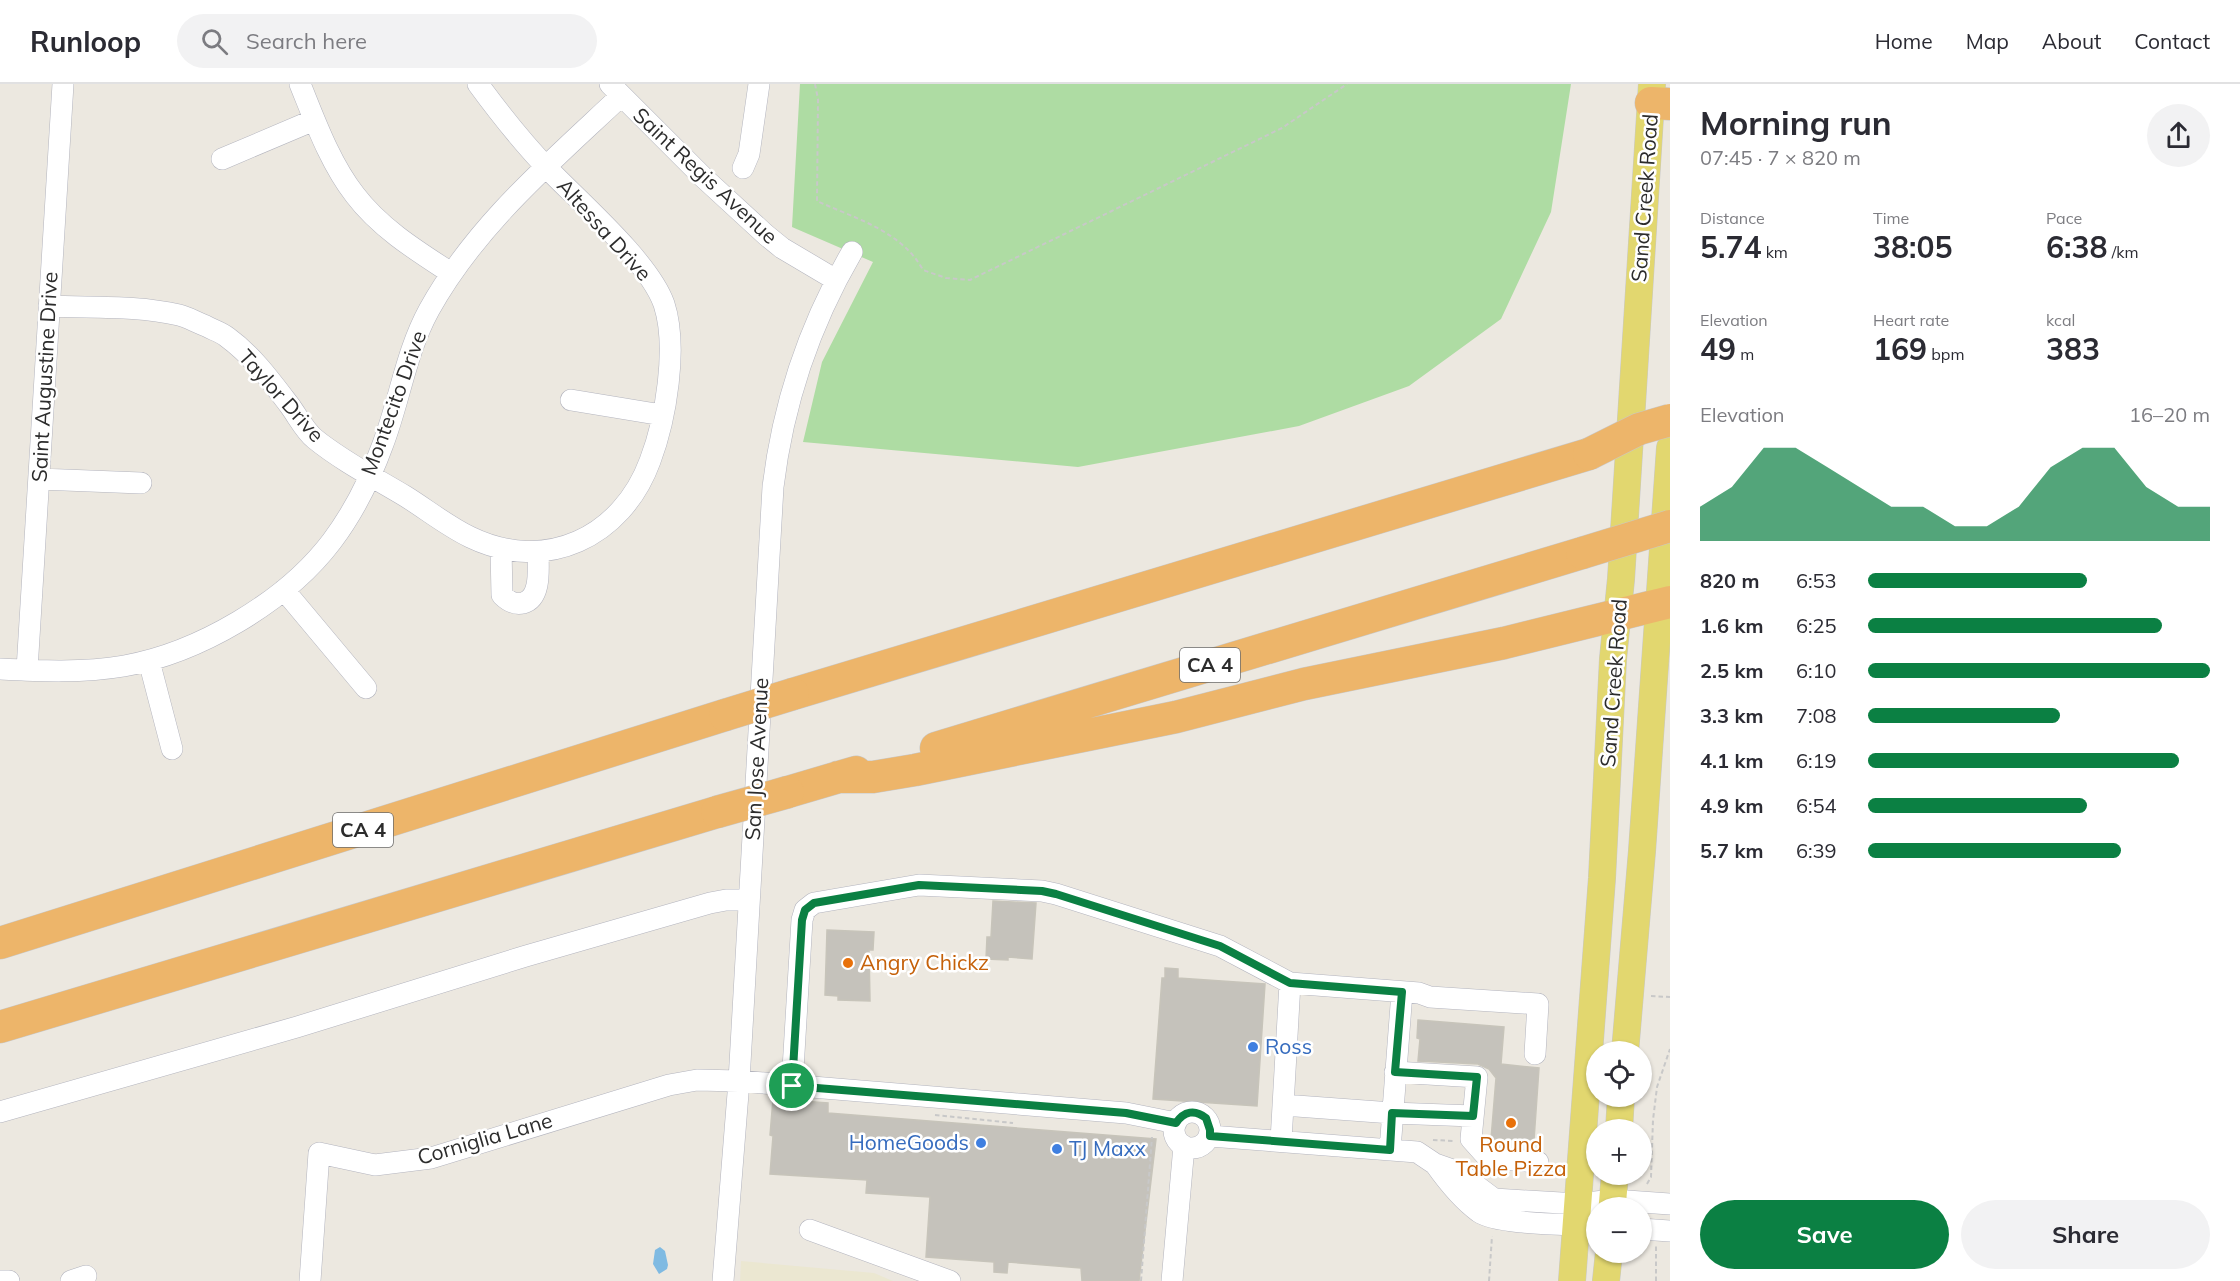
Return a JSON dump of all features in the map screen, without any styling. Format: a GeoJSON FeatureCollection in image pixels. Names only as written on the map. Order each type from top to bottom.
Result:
{"type":"FeatureCollection","features":[{"type":"Feature","properties":{"kind":"highway"},"geometry":{"type":"LineString","coordinates":[[1589,454],[1639,429],[1670,420]]}},
{"type":"Feature","properties":{"kind":"highway","name":"CA 4"},"geometry":{"type":"LineString","coordinates":[[0,943],[793,694],[1589,454],[1670,433]]}},
{"type":"Feature","properties":{"kind":"highway","name":"CA 4"},"geometry":{"type":"LineString","coordinates":[[0,1027],[1670,526]]}},
{"type":"Feature","properties":{"kind":"highway"},"geometry":{"type":"LineString","coordinates":[[838,777],[873,777],[1176,717],[1304,684],[1504,643],[1665,604]]}},
{"type":"Feature","properties":{"kind":"main road","name":"Sand Creek Road"},"geometry":{"type":"LineString","coordinates":[[1572,1281],[1583,1218],[1613,659],[1658,97]]}},
{"type":"Feature","properties":{"kind":"main road","name":"Sand Creek Road"},"geometry":{"type":"LineString","coordinates":[[1626,1041],[1665,604],[1670,448]]}},
{"type":"Feature","properties":{"kind":"main road"},"geometry":{"type":"LineString","coordinates":[[1606,1281],[1608,1263]]}},
{"type":"Feature","properties":{"kind":"street","name":"Saint Augustine Drive"},"geometry":{"type":"LineString","coordinates":[[27,670],[63,84]]}},
{"type":"Feature","properties":{"kind":"street"},"geometry":{"type":"LineString","coordinates":[[300,84],[335,163],[355,195],[406,243],[451,273]]}},
{"type":"Feature","properties":{"kind":"street","name":"Altessa Drive"},"geometry":{"type":"LineString","coordinates":[[369,475],[469,537],[501,549],[538,552],[573,545],[593,535],[613,520],[627,505],[641,484],[651,458],[662,415],[671,364],[670,330],[663,303],[651,280],[632,255],[546,167],[504,119],[478,84]]}},
{"type":"Feature","properties":{"kind":"street"},"geometry":{"type":"LineString","coordinates":[[742,168],[749,154],[759,84]]}},
{"type":"Feature","properties":{"kind":"street","name":"Montecito Drive"},"geometry":{"type":"LineString","coordinates":[[0,669],[80,670],[122,666],[149,660],[222,630],[252,613],[284,590],[331,541],[350,513],[383,443],[414,340],[451,273],[473,244],[616,90]]}},
{"type":"Feature","properties":{"kind":"street","name":"Saint Regis Avenue"},"geometry":{"type":"LineString","coordinates":[[616,90],[738,211],[782,248],[836,280]]}},
{"type":"Feature","properties":{"kind":"street"},"geometry":{"type":"LineString","coordinates":[[222,159],[314,120]]}},
{"type":"Feature","properties":{"kind":"street","name":"San Jose Avenue"},"geometry":{"type":"LineString","coordinates":[[723,1281],[739,1081],[773,487],[787,411],[804,354],[836,280],[852,252]]}},
{"type":"Feature","properties":{"kind":"street","name":"Taylor Drive"},"geometry":{"type":"LineString","coordinates":[[49,306],[130,309],[180,315],[226,335],[264,370],[313,438],[369,475]]}},
{"type":"Feature","properties":{"kind":"street"},"geometry":{"type":"LineString","coordinates":[[571,400],[662,415]]}},
{"type":"Feature","properties":{"kind":"street"},"geometry":{"type":"LineString","coordinates":[[39,479],[141,483]]}},
{"type":"Feature","properties":{"kind":"street"},"geometry":{"type":"LineString","coordinates":[[501,549],[502,595],[508,601],[516,604],[525,603],[533,597],[537,584],[538,552]]}},
{"type":"Feature","properties":{"kind":"street"},"geometry":{"type":"LineString","coordinates":[[284,590],[366,688]]}},
{"type":"Feature","properties":{"kind":"street"},"geometry":{"type":"LineString","coordinates":[[149,660],[172,749]]}},
{"type":"Feature","properties":{"kind":"street"},"geometry":{"type":"LineString","coordinates":[[792,1086],[802,920],[805,910],[814,903],[919,885],[1042,891],[1056,894],[1220,946],[1290,983],[1419,993],[1430,997],[1538,1004],[1535,1054]]}},
{"type":"Feature","properties":{"kind":"street"},"geometry":{"type":"LineString","coordinates":[[0,1112],[297,1027],[526,956],[710,903],[748,900]]}},
{"type":"Feature","properties":{"kind":"street"},"geometry":{"type":"LineString","coordinates":[[1281,1141],[1290,983]]}},
{"type":"Feature","properties":{"kind":"street"},"geometry":{"type":"LineString","coordinates":[[1390,1150],[1402,992]]}},
{"type":"Feature","properties":{"kind":"street"},"geometry":{"type":"LineString","coordinates":[[1395,1072],[1477,1077],[1471,1139],[1488,1158],[1538,1161]]}},
{"type":"Feature","properties":{"kind":"street","name":"Corniglia Lane"},"geometry":{"type":"LineString","coordinates":[[310,1281],[319,1152],[375,1165],[432,1158],[669,1085],[697,1080],[739,1081]]}},
{"type":"Feature","properties":{"kind":"street"},"geometry":{"type":"LineString","coordinates":[[739,1081],[1126,1113],[1176,1123]]}},
{"type":"Feature","properties":{"kind":"street"},"geometry":{"type":"LineString","coordinates":[[1283,1105],[1473,1116]]}},
{"type":"Feature","properties":{"kind":"street"},"geometry":{"type":"LineString","coordinates":[[1196,1112],[1202,1114],[1209,1124],[1210,1136],[1199,1147],[1189,1148],[1180,1143],[1175,1134],[1176,1123],[1184,1114],[1196,1112]]}},
{"type":"Feature","properties":{"kind":"street"},"geometry":{"type":"LineString","coordinates":[[1210,1136],[1417,1152],[1435,1164],[1458,1172],[1494,1199],[1583,1218],[1613,1194],[1670,1204]]}},
{"type":"Feature","properties":{"kind":"street"},"geometry":{"type":"LineString","coordinates":[[1172,1281],[1184,1146]]}},
{"type":"Feature","properties":{"kind":"street"},"geometry":{"type":"LineString","coordinates":[[810,1230],[950,1281]]}},
{"type":"Feature","properties":{"kind":"street"},"geometry":{"type":"LineString","coordinates":[[0,1281],[9,1281]]}},
{"type":"Feature","properties":{"kind":"path"},"geometry":{"type":"LineString","coordinates":[[815,84],[818,99],[817,201],[863,220],[886,233],[918,260],[923,270],[946,278],[970,280],[1282,128],[1347,84]]}},
{"type":"Feature","properties":{"kind":"path"},"geometry":{"type":"LineString","coordinates":[[1651,996],[1670,997]]}},
{"type":"Feature","properties":{"kind":"path"},"geometry":{"type":"LineString","coordinates":[[1643,1186],[1651,1177],[1653,1120],[1657,1088],[1670,1050]]}},
{"type":"Feature","properties":{"kind":"path"},"geometry":{"type":"LineString","coordinates":[[930,1113],[938,1117],[1021,1123]]}},
{"type":"Feature","properties":{"kind":"path"},"geometry":{"type":"LineString","coordinates":[[1141,1281],[1152,1134]]}},
{"type":"Feature","properties":{"kind":"path"},"geometry":{"type":"LineString","coordinates":[[1489,1281],[1492,1233]]}},
{"type":"Feature","properties":{"kind":"path"},"geometry":{"type":"LineString","coordinates":[[1656,1281],[1663,1239]]}},
{"type":"Feature","properties":{"kind":"shaded area"},"geometry":{"type":"Polygon","coordinates":[[[741,1261],[874,1273],[893,1281],[740,1281],[741,1261]]]}},
{"type":"Feature","properties":{"kind":"green space"},"geometry":{"type":"Polygon","coordinates":[[[800,84],[1571,84],[1551,212],[1501,319],[1409,386],[1299,426],[1078,467],[803,442],[822,362],[873,262],[792,227],[800,84]]]}},
{"type":"Feature","properties":{"kind":"water"},"geometry":{"type":"Polygon","coordinates":[[[660,1247],[665,1251],[668,1265],[667,1269],[659,1274],[653,1264],[655,1250],[660,1247]]]}},
{"type":"Feature","properties":{"kind":"building"},"geometry":{"type":"Polygon","coordinates":[[[993,901],[1036,903],[1032,959],[1008,957],[1008,960],[986,959],[987,937],[991,937],[993,901]]]}},
{"type":"Feature","properties":{"kind":"building"},"geometry":{"type":"Polygon","coordinates":[[[827,930],[874,932],[873,950],[869,950],[870,1001],[838,1000],[838,996],[825,995],[827,930]]]}},
{"type":"Feature","properties":{"kind":"building"},"geometry":{"type":"Polygon","coordinates":[[[1165,968],[1178,969],[1178,978],[1265,984],[1257,1106],[1153,1099],[1162,978],[1165,978],[1165,968]]]}},
{"type":"Feature","properties":{"kind":"building"},"geometry":{"type":"Polygon","coordinates":[[[1418,1020],[1504,1027],[1501,1064],[1539,1068],[1534,1140],[1491,1139],[1496,1078],[1489,1069],[1478,1064],[1418,1061],[1420,1039],[1417,1038],[1418,1020]]]}},
{"type":"Feature","properties":{"kind":"building"},"geometry":{"type":"Polygon","coordinates":[[[773,1099],[828,1103],[828,1113],[1156,1139],[1139,1281],[1082,1281],[1081,1268],[1008,1262],[1007,1273],[994,1272],[994,1262],[926,1257],[930,1197],[866,1193],[867,1180],[770,1174],[773,1099]]]}},
{"type":"Feature","properties":{"kind":"place","name":"Angry Chickz"},"geometry":{"type":"Point","coordinates":[848,963]}},
{"type":"Feature","properties":{"kind":"place","name":"Ross"},"geometry":{"type":"Point","coordinates":[1253,1047]}},
{"type":"Feature","properties":{"kind":"place","name":"Round Table Pizza"},"geometry":{"type":"Point","coordinates":[1511,1123]}},
{"type":"Feature","properties":{"kind":"place","name":"HomeGoods"},"geometry":{"type":"Point","coordinates":[981,1143]}},
{"type":"Feature","properties":{"kind":"place","name":"TJ Maxx"},"geometry":{"type":"Point","coordinates":[1057,1149]}},
{"type":"Feature","properties":{"kind":"route"},"geometry":{"type":"LineString","coordinates":[[919,885],[1042,891],[1056,894],[1220,946],[1290,983],[1402,992],[1395,1072],[1477,1077],[1473,1116],[1392,1113],[1390,1150],[1210,1136],[1206,1118],[1196,1112],[1184,1114],[1176,1123],[1126,1113],[792,1086],[802,920],[805,910],[814,903],[919,885]]}}]}
